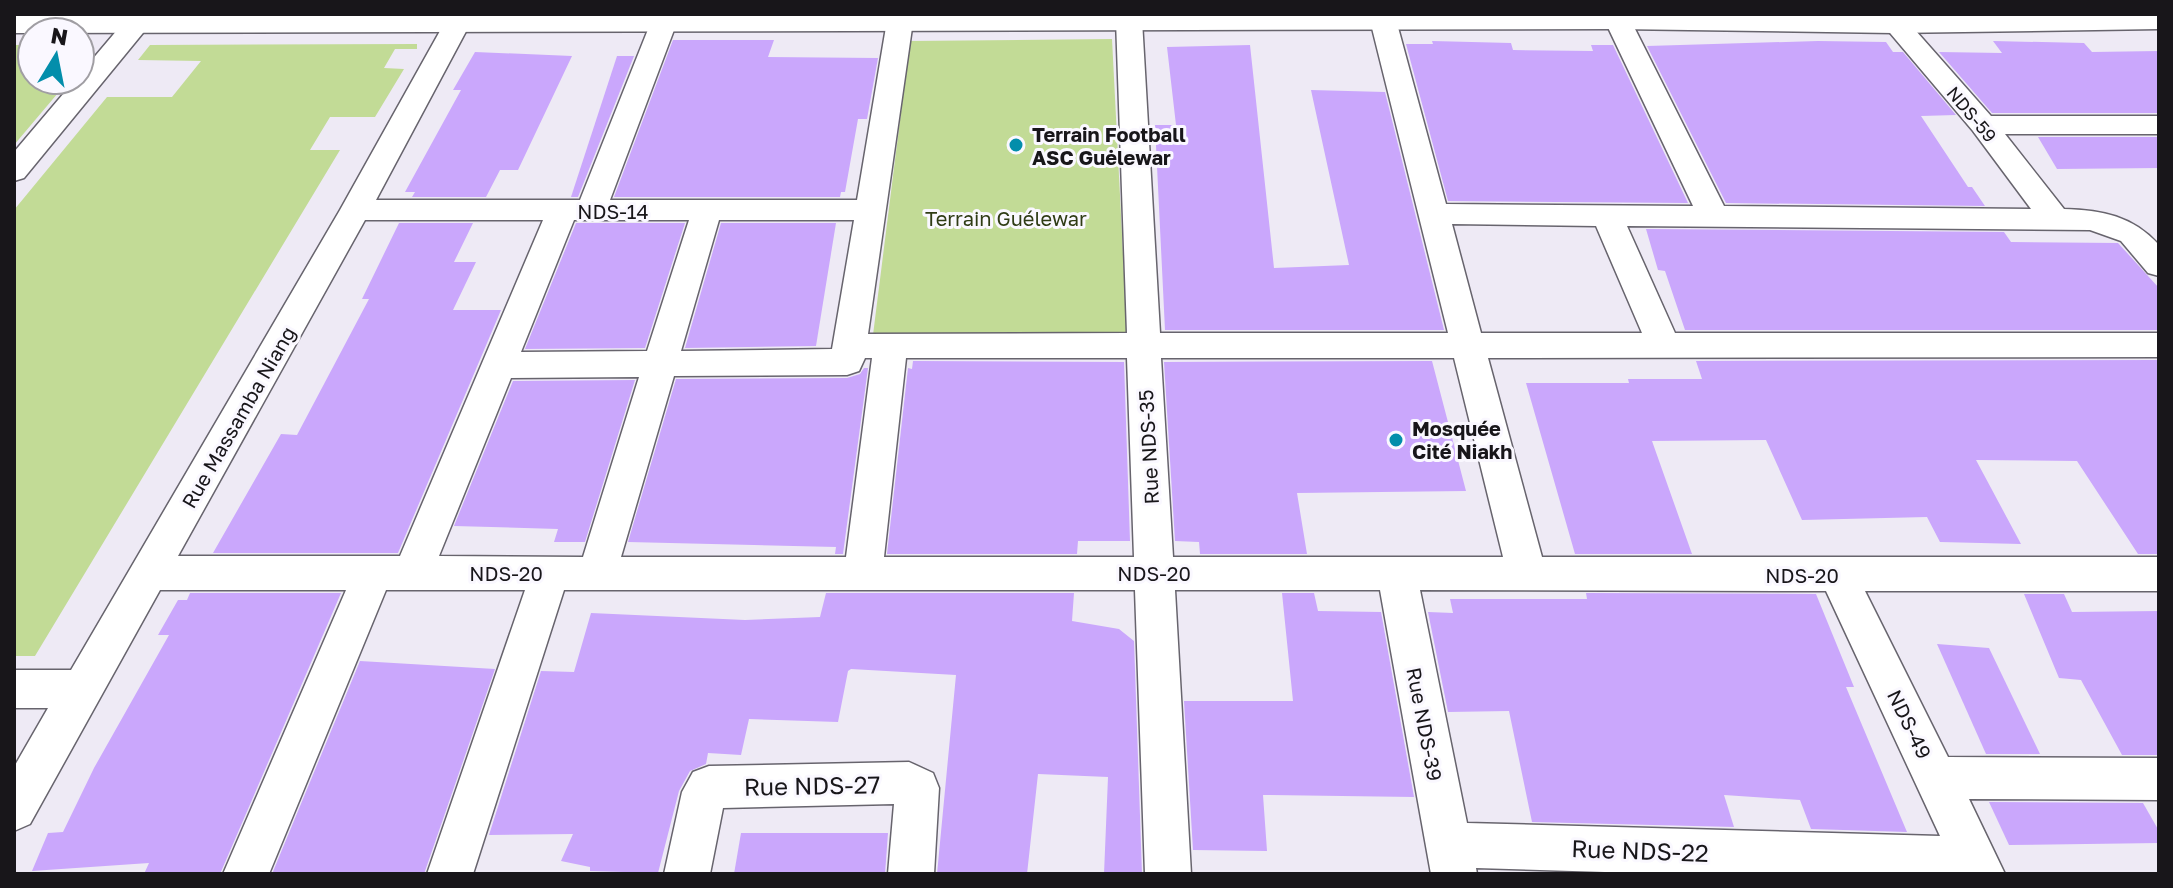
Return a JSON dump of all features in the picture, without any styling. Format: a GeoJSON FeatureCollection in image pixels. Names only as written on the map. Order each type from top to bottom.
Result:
{"type":"FeatureCollection","features":[{"type":"Feature","properties":{"kind":"street"},"geometry":{"type":"LineString","coordinates":[[14,23],[474,19],[664,22],[814,18],[900,21],[1129,20],[1179,17],[1383,20],[1538,17],[2159,19]]}},
{"type":"Feature","properties":{"kind":"street","name":"NDS-59"},"geometry":{"type":"LineString","coordinates":[[1890,18],[1983,125],[2054,218]]}},
{"type":"Feature","properties":{"kind":"street","name":"Rue Massamba Niang"},"geometry":{"type":"LineString","coordinates":[[14,809],[355,210],[474,19]]}},
{"type":"Feature","properties":{"kind":"street"},"geometry":{"type":"LineString","coordinates":[[1617,19],[1714,217]]}},
{"type":"Feature","properties":{"kind":"street"},"geometry":{"type":"LineString","coordinates":[[14,171],[129,20]]}},
{"type":"Feature","properties":{"kind":"street","name":"Rue NDS-35"},"geometry":{"type":"LineString","coordinates":[[1129,20],[1168,874]]}},
{"type":"Feature","properties":{"kind":"street"},"geometry":{"type":"LineString","coordinates":[[1383,20],[1527,574]]}},
{"type":"Feature","properties":{"kind":"street"},"geometry":{"type":"LineString","coordinates":[[498,365],[846,363],[900,21]]}},
{"type":"Feature","properties":{"kind":"street"},"geometry":{"type":"LineString","coordinates":[[246,874],[393,573],[576,211],[664,22]]}},
{"type":"Feature","properties":{"kind":"street"},"geometry":{"type":"LineString","coordinates":[[1983,125],[2159,125]]}},
{"type":"Feature","properties":{"kind":"street","name":"NDS-14"},"geometry":{"type":"LineString","coordinates":[[355,210],[870,210]]}},
{"type":"Feature","properties":{"kind":"street"},"geometry":{"type":"LineString","coordinates":[[597,573],[707,210]]}},
{"type":"Feature","properties":{"kind":"street"},"geometry":{"type":"LineString","coordinates":[[1433,214],[2093,220],[2132,234],[2159,265]]}},
{"type":"Feature","properties":{"kind":"street"},"geometry":{"type":"LineString","coordinates":[[1607,216],[1664,345]]}},
{"type":"Feature","properties":{"kind":"street"},"geometry":{"type":"LineString","coordinates":[[849,346],[2159,345]]}},
{"type":"Feature","properties":{"kind":"street"},"geometry":{"type":"LineString","coordinates":[[863,573],[891,346]]}},
{"type":"Feature","properties":{"kind":"street","name":"NDS-20"},"geometry":{"type":"LineString","coordinates":[[149,573],[2159,574]]}},
{"type":"Feature","properties":{"kind":"street"},"geometry":{"type":"LineString","coordinates":[[450,874],[550,573]]}},
{"type":"Feature","properties":{"kind":"street","name":"Rue NDS-39"},"geometry":{"type":"LineString","coordinates":[[1397,574],[1452,860]]}},
{"type":"Feature","properties":{"kind":"street","name":"NDS-49"},"geometry":{"type":"LineString","coordinates":[[1838,575],[1978,867]]}},
{"type":"Feature","properties":{"kind":"street"},"geometry":{"type":"LineString","coordinates":[[14,689],[82,689]]}},
{"type":"Feature","properties":{"kind":"street"},"geometry":{"type":"LineString","coordinates":[[1935,778],[2159,779]]}},
{"type":"Feature","properties":{"kind":"street","name":"Rue NDS-27"},"geometry":{"type":"LineString","coordinates":[[687,874],[704,792],[709,787],[909,783],[917,788],[911,874]]}},
{"type":"Feature","properties":{"kind":"street","name":"Rue NDS-22"},"geometry":{"type":"LineString","coordinates":[[1452,860],[1978,867]]}},
{"type":"Feature","properties":{"kind":"green space","name":"Terrain Guélewar"},"geometry":{"type":"Polygon","coordinates":[[[1112,39],[1127,332],[873,335],[910,41],[1112,39]]]}},
{"type":"Feature","properties":{"kind":"green space"},"geometry":{"type":"Polygon","coordinates":[[[417,44],[417,49],[395,49],[384,68],[404,69],[375,117],[330,117],[310,150],[340,150],[35,656],[14,656],[14,210],[107,97],[172,97],[201,61],[138,60],[150,45],[417,44]]]}},
{"type":"Feature","properties":{"kind":"green space"},"geometry":{"type":"Polygon","coordinates":[[[16,45],[16,96],[55,96],[14,145],[16,45]]]}},
{"type":"Feature","properties":{"kind":"building"},"geometry":{"type":"Polygon","coordinates":[[[673,40],[774,40],[768,57],[878,58],[867,119],[858,119],[845,192],[841,192],[840,197],[614,197],[673,40]]]}},
{"type":"Feature","properties":{"kind":"building"},"geometry":{"type":"Polygon","coordinates":[[[1432,41],[1511,43],[1513,50],[1593,51],[1591,45],[1613,45],[1688,203],[1448,201],[1406,44],[1433,44],[1432,41]]]}},
{"type":"Feature","properties":{"kind":"building"},"geometry":{"type":"Polygon","coordinates":[[[1993,41],[2084,43],[2092,52],[2159,51],[2159,113],[1992,113],[1939,52],[2002,53],[1993,41]]]}},
{"type":"Feature","properties":{"kind":"building"},"geometry":{"type":"Polygon","coordinates":[[[1886,42],[1893,52],[1903,52],[1956,115],[1921,116],[1968,187],[1972,187],[1985,206],[1726,203],[1647,46],[1886,42]]]}},
{"type":"Feature","properties":{"kind":"building"},"geometry":{"type":"Polygon","coordinates":[[[1250,45],[1274,268],[1349,265],[1311,90],[1385,92],[1444,330],[1165,330],[1155,125],[1176,125],[1167,47],[1250,45]]]}},
{"type":"Feature","properties":{"kind":"building"},"geometry":{"type":"Polygon","coordinates":[[[475,52],[572,56],[518,170],[500,170],[486,197],[412,197],[415,192],[405,192],[461,90],[453,90],[475,52]]]}},
{"type":"Feature","properties":{"kind":"building"},"geometry":{"type":"Polygon","coordinates":[[[617,56],[634,56],[578,197],[571,197],[617,56]]]}},
{"type":"Feature","properties":{"kind":"building"},"geometry":{"type":"Polygon","coordinates":[[[2038,137],[2159,137],[2159,168],[2057,169],[2038,137]]]}},
{"type":"Feature","properties":{"kind":"building"},"geometry":{"type":"Polygon","coordinates":[[[399,223],[473,223],[454,262],[476,262],[453,310],[501,310],[398,553],[213,553],[281,434],[297,435],[369,299],[362,299],[399,223]]]}},
{"type":"Feature","properties":{"kind":"building"},"geometry":{"type":"Polygon","coordinates":[[[576,223],[685,223],[645,348],[525,349],[576,223]]]}},
{"type":"Feature","properties":{"kind":"building"},"geometry":{"type":"Polygon","coordinates":[[[721,223],[836,223],[816,346],[685,348],[721,223]]]}},
{"type":"Feature","properties":{"kind":"building"},"geometry":{"type":"Polygon","coordinates":[[[1646,229],[2004,232],[2011,242],[2118,243],[2159,288],[2159,330],[1685,330],[1665,271],[1658,270],[1646,229]]]}},
{"type":"Feature","properties":{"kind":"building"},"geometry":{"type":"Polygon","coordinates":[[[2159,360],[2159,554],[2138,554],[2077,461],[1976,460],[2021,544],[1940,542],[1927,517],[1802,520],[1766,440],[1652,441],[1692,554],[1575,554],[1526,383],[1702,379],[1696,361],[2159,360]]]}},
{"type":"Feature","properties":{"kind":"building"},"geometry":{"type":"Polygon","coordinates":[[[913,361],[1124,362],[1130,541],[1078,541],[1077,554],[887,554],[908,368],[912,369],[913,361]]]}},
{"type":"Feature","properties":{"kind":"building"},"geometry":{"type":"Polygon","coordinates":[[[1432,361],[1466,491],[1297,493],[1307,554],[1200,554],[1199,542],[1175,541],[1164,362],[1432,361]]]}},
{"type":"Feature","properties":{"kind":"building"},"geometry":{"type":"Polygon","coordinates":[[[868,368],[843,554],[835,554],[836,547],[628,542],[676,379],[847,378],[860,374],[868,368]]]}},
{"type":"Feature","properties":{"kind":"building"},"geometry":{"type":"Polygon","coordinates":[[[635,380],[585,542],[554,542],[558,529],[454,526],[513,381],[635,380]]]}},
{"type":"Feature","properties":{"kind":"building"},"geometry":{"type":"Polygon","coordinates":[[[190,593],[341,593],[220,874],[144,874],[149,863],[32,871],[48,833],[63,832],[94,768],[169,635],[158,635],[178,600],[187,600],[190,593]]]}},
{"type":"Feature","properties":{"kind":"building"},"geometry":{"type":"Polygon","coordinates":[[[826,593],[1074,593],[1072,621],[1119,629],[1134,641],[1142,874],[1104,874],[1108,777],[1038,774],[1027,874],[937,874],[956,675],[851,669],[848,671],[838,722],[749,719],[741,755],[708,753],[706,764],[690,771],[679,791],[658,873],[590,871],[590,867],[561,861],[573,834],[489,835],[541,671],[574,672],[591,613],[745,620],[820,617],[826,593]]]}},
{"type":"Feature","properties":{"kind":"building"},"geometry":{"type":"Polygon","coordinates":[[[1282,593],[1314,593],[1318,611],[1381,612],[1414,797],[1263,795],[1267,851],[1193,850],[1184,701],[1293,701],[1282,593]]]}},
{"type":"Feature","properties":{"kind":"building"},"geometry":{"type":"Polygon","coordinates":[[[1586,593],[1816,594],[1854,687],[1846,687],[1907,832],[1811,829],[1800,800],[1724,795],[1734,827],[1532,822],[1509,711],[1448,712],[1428,612],[1453,613],[1450,599],[1587,599],[1586,593]]]}},
{"type":"Feature","properties":{"kind":"building"},"geometry":{"type":"Polygon","coordinates":[[[2024,594],[2064,594],[2072,612],[2159,611],[2159,755],[2122,755],[2081,680],[2059,678],[2024,594]]]}},
{"type":"Feature","properties":{"kind":"building"},"geometry":{"type":"Polygon","coordinates":[[[1937,644],[1989,648],[2040,754],[1986,754],[1937,644]]]}},
{"type":"Feature","properties":{"kind":"building"},"geometry":{"type":"Polygon","coordinates":[[[360,661],[495,669],[424,874],[272,874],[360,661]]]}},
{"type":"Feature","properties":{"kind":"building"},"geometry":{"type":"Polygon","coordinates":[[[1989,802],[2143,803],[2159,831],[2159,843],[2009,845],[1989,802]]]}},
{"type":"Feature","properties":{"kind":"building"},"geometry":{"type":"Polygon","coordinates":[[[741,833],[888,833],[885,874],[734,874],[741,833]]]}},
{"type":"Feature","properties":{"kind":"place","name":"Terrain Football ASC Guėlewar"},"geometry":{"type":"Point","coordinates":[1016,145]}},
{"type":"Feature","properties":{"kind":"place","name":"Mosquée Cité Niakh"},"geometry":{"type":"Point","coordinates":[1396,440]}}]}
